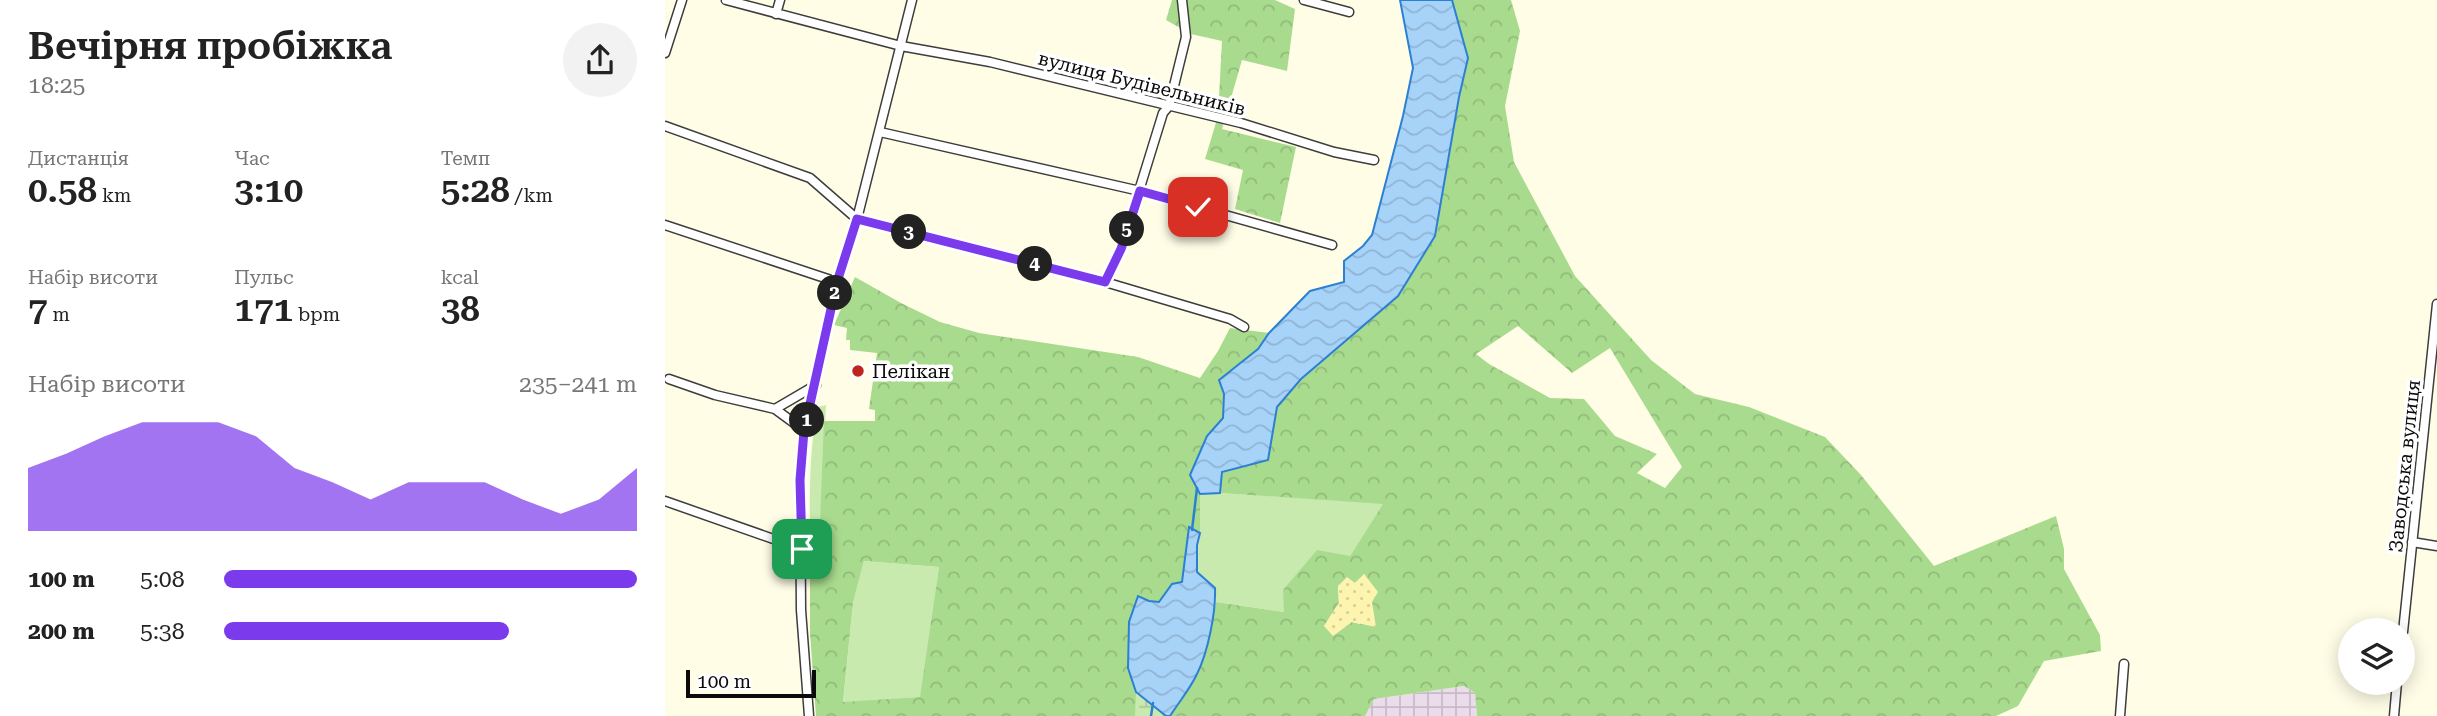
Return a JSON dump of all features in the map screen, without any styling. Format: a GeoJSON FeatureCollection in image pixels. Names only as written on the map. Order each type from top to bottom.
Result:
{"type":"FeatureCollection","features":[{"type":"Feature","properties":{"kind":"street"},"geometry":{"type":"LineString","coordinates":[[665,53],[682,0]]}},
{"type":"Feature","properties":{"kind":"street","name":"вулиця Будівельників"},"geometry":{"type":"LineString","coordinates":[[726,0],[901,46],[990,62],[1241,123],[1334,152],[1374,160]]}},
{"type":"Feature","properties":{"kind":"street"},"geometry":{"type":"LineString","coordinates":[[776,14],[779,0]]}},
{"type":"Feature","properties":{"kind":"street"},"geometry":{"type":"LineString","coordinates":[[809,716],[801,610],[800,480],[804,431],[837,282],[857,219],[912,0]]}},
{"type":"Feature","properties":{"kind":"street"},"geometry":{"type":"LineString","coordinates":[[1105,282],[1121,249],[1163,113],[1169,106],[1185,37],[1182,0]]}},
{"type":"Feature","properties":{"kind":"street"},"geometry":{"type":"LineString","coordinates":[[1304,0],[1349,12]]}},
{"type":"Feature","properties":{"kind":"street"},"geometry":{"type":"LineString","coordinates":[[665,126],[810,178],[857,219],[1105,282],[1230,319],[1244,327]]}},
{"type":"Feature","properties":{"kind":"street"},"geometry":{"type":"LineString","coordinates":[[880,132],[1140,191],[1332,246]]}},
{"type":"Feature","properties":{"kind":"street"},"geometry":{"type":"LineString","coordinates":[[665,225],[837,282]]}},
{"type":"Feature","properties":{"kind":"street","name":"Заводська вулиця"},"geometry":{"type":"LineString","coordinates":[[2405,618],[2433,378],[2437,304]]}},
{"type":"Feature","properties":{"kind":"street"},"geometry":{"type":"LineString","coordinates":[[669,379],[715,395],[775,409],[804,431]]}},
{"type":"Feature","properties":{"kind":"street"},"geometry":{"type":"LineString","coordinates":[[775,409],[816,385]]}},
{"type":"Feature","properties":{"kind":"street"},"geometry":{"type":"LineString","coordinates":[[665,501],[802,549]]}},
{"type":"Feature","properties":{"kind":"street"},"geometry":{"type":"LineString","coordinates":[[2413,542],[2437,545]]}},
{"type":"Feature","properties":{"kind":"street"},"geometry":{"type":"LineString","coordinates":[[2120,716],[2124,664]]}},
{"type":"Feature","properties":{"kind":"street"},"geometry":{"type":"LineString","coordinates":[[2394,716],[2396,695]]}},
{"type":"Feature","properties":{"kind":"shaded area"},"geometry":{"type":"Polygon","coordinates":[[[1464,686],[1475,693],[1477,716],[1365,716],[1374,699],[1464,686]]]}},
{"type":"Feature","properties":{"kind":"green space"},"geometry":{"type":"Polygon","coordinates":[[[1172,0],[1275,0],[1295,9],[1287,71],[1242,60],[1222,129],[1296,147],[1280,223],[1235,209],[1243,170],[1205,159],[1218,116],[1222,41],[1191,34],[1166,20],[1172,0]]]}},
{"type":"Feature","properties":{"kind":"green space"},"geometry":{"type":"Polygon","coordinates":[[[1452,0],[1511,0],[1520,31],[1505,106],[1514,162],[1575,276],[1651,360],[1695,394],[1749,407],[1825,437],[1861,475],[1934,566],[2056,516],[2064,549],[2064,569],[2100,635],[2101,651],[2044,661],[2018,706],[1996,716],[1477,716],[1475,693],[1464,686],[1374,699],[1365,716],[1170,716],[1198,674],[1216,602],[1284,612],[1283,590],[1317,550],[1350,556],[1383,504],[1220,493],[1222,473],[1268,460],[1277,407],[1301,379],[1459,96],[1468,58],[1452,0]],[[1518,326],[1476,354],[1550,398],[1584,399],[1615,436],[1657,454],[1637,473],[1665,488],[1682,467],[1610,348],[1572,373],[1518,326]],[[1365,574],[1355,583],[1344,582],[1338,586],[1339,603],[1324,626],[1352,622],[1360,624],[1365,574]]]}},
{"type":"Feature","properties":{"kind":"green space"},"geometry":{"type":"Polygon","coordinates":[[[855,277],[940,322],[979,333],[1138,357],[1200,378],[1230,328],[1269,333],[1258,349],[1219,380],[1224,394],[1223,418],[1207,436],[1190,475],[1200,494],[1200,533],[1189,528],[1182,583],[1172,584],[1159,602],[1149,601],[1136,691],[1166,716],[816,716],[810,633],[810,549],[819,544],[824,421],[875,421],[875,410],[869,409],[877,353],[850,350],[850,340],[846,340],[847,328],[834,325],[855,277]],[[864,561],[853,603],[843,702],[920,697],[939,567],[864,561]]]}},
{"type":"Feature","properties":{"kind":"green space"},"geometry":{"type":"Polygon","coordinates":[[[826,405],[819,544],[810,549],[813,442],[818,407],[826,405]]]}},
{"type":"Feature","properties":{"kind":"green space"},"geometry":{"type":"Polygon","coordinates":[[[1200,494],[1384,503],[1350,556],[1284,612],[1216,602],[1215,588],[1197,573],[1200,494]]]}},
{"type":"Feature","properties":{"kind":"green space"},"geometry":{"type":"Polygon","coordinates":[[[864,561],[939,567],[921,697],[843,703],[853,603],[864,561]]]}},
{"type":"Feature","properties":{"kind":"green space"},"geometry":{"type":"Polygon","coordinates":[[[1136,692],[1166,716],[1135,716],[1136,692]]]}},
{"type":"Feature","properties":{"kind":"sand"},"geometry":{"type":"Polygon","coordinates":[[[1364,574],[1378,592],[1372,602],[1376,627],[1352,622],[1333,636],[1324,626],[1339,603],[1338,586],[1347,577],[1355,583],[1364,574]]]}},
{"type":"Feature","properties":{"kind":"water"},"geometry":{"type":"Polygon","coordinates":[[[1400,0],[1452,0],[1468,58],[1435,236],[1398,296],[1301,379],[1277,407],[1268,460],[1222,472],[1220,493],[1200,494],[1190,475],[1207,436],[1223,418],[1224,394],[1219,380],[1258,349],[1269,333],[1310,291],[1344,282],[1344,261],[1372,235],[1413,68],[1400,0]]]}},
{"type":"Feature","properties":{"kind":"water"},"geometry":{"type":"Polygon","coordinates":[[[1189,527],[1200,533],[1197,572],[1215,588],[1214,608],[1208,643],[1197,674],[1170,716],[1166,716],[1136,692],[1128,668],[1129,622],[1138,596],[1159,602],[1172,584],[1182,582],[1189,527]]]}},
{"type":"Feature","properties":{"kind":"waterway"},"geometry":{"type":"LineString","coordinates":[[1192,530],[1197,488]]}},
{"type":"Feature","properties":{"kind":"waterway"},"geometry":{"type":"LineString","coordinates":[[1151,716],[1153,703]]}},
{"type":"Feature","properties":{"kind":"place","name":"Пелікан"},"geometry":{"type":"Point","coordinates":[858,371]}},
{"type":"Feature","properties":{"kind":"route"},"geometry":{"type":"LineString","coordinates":[[802,549],[800,480],[804,431],[837,282],[857,219],[1105,282],[1121,249],[1140,191],[1198,207]]}}]}
